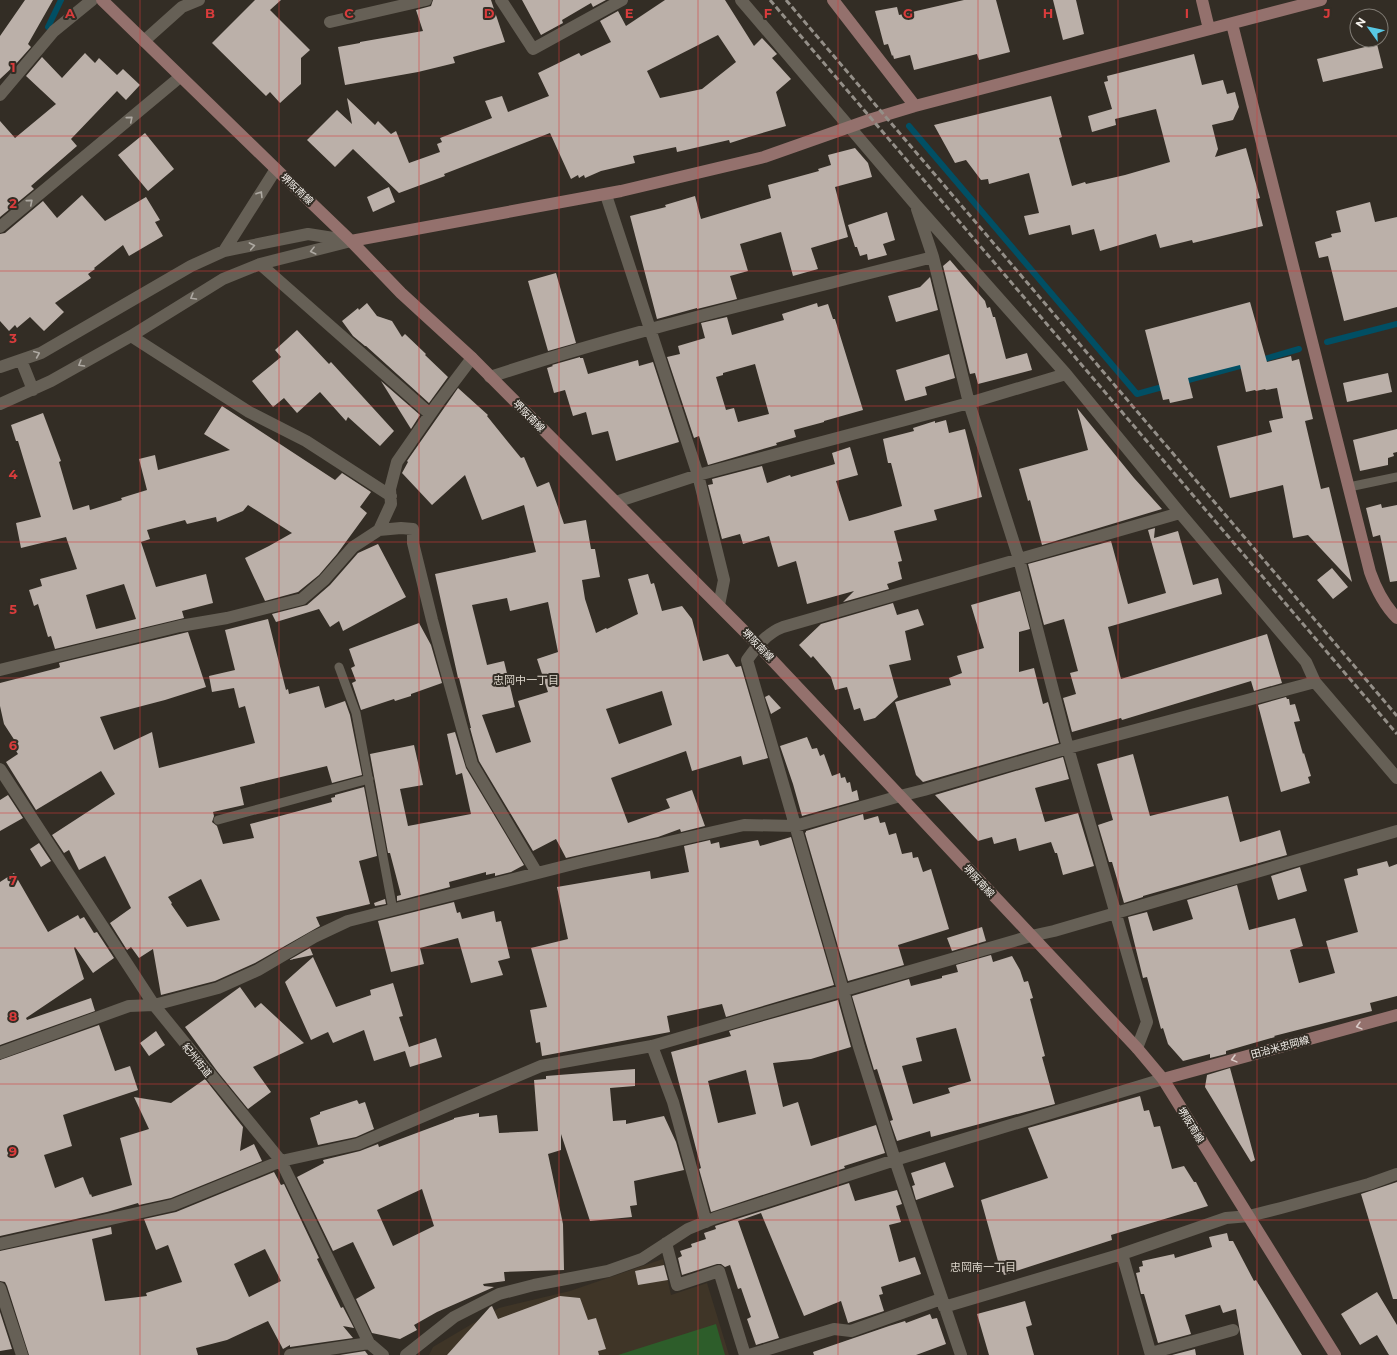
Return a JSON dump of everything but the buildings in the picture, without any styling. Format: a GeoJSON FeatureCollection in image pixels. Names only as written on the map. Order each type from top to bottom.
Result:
{"type":"FeatureCollection","features":[{"type":"Feature","properties":{"kind":"main road","name":"堺阪南線"},"geometry":{"type":"LineString","coordinates":[[102,0],[351,241],[401,293],[472,358],[719,605],[1137,1048],[1163,1079],[1335,1355]]}},
{"type":"Feature","properties":{"kind":"main road"},"geometry":{"type":"LineString","coordinates":[[833,0],[914,106]]}},
{"type":"Feature","properties":{"kind":"main road"},"geometry":{"type":"LineString","coordinates":[[1202,0],[1209,29]]}},
{"type":"Feature","properties":{"kind":"main road"},"geometry":{"type":"LineString","coordinates":[[351,241],[535,206],[606,195],[764,157],[914,106],[1321,0]]}},
{"type":"Feature","properties":{"kind":"main road"},"geometry":{"type":"LineString","coordinates":[[1232,24],[1370,572],[1377,591],[1397,618]]}},
{"type":"Feature","properties":{"kind":"main road","name":"田治米忠岡線"},"geometry":{"type":"LineString","coordinates":[[1163,1079],[1397,1015]]}},
{"type":"Feature","properties":{"kind":"street"},"geometry":{"type":"LineString","coordinates":[[0,95],[54,31],[92,0]]}},
{"type":"Feature","properties":{"kind":"street"},"geometry":{"type":"LineString","coordinates":[[144,41],[182,7],[199,0]]}},
{"type":"Feature","properties":{"kind":"street"},"geometry":{"type":"LineString","coordinates":[[330,22],[426,0]]}},
{"type":"Feature","properties":{"kind":"street"},"geometry":{"type":"LineString","coordinates":[[501,0],[532,48],[622,0]]}},
{"type":"Feature","properties":{"kind":"street"},"geometry":{"type":"LineString","coordinates":[[741,0],[916,205],[1066,374],[1180,513],[1306,662],[1315,682],[1397,778]]}},
{"type":"Feature","properties":{"kind":"street"},"geometry":{"type":"LineString","coordinates":[[0,227],[180,77]]}},
{"type":"Feature","properties":{"kind":"street"},"geometry":{"type":"LineString","coordinates":[[224,251],[276,169]]}},
{"type":"Feature","properties":{"kind":"street"},"geometry":{"type":"LineString","coordinates":[[606,195],[698,475],[724,580],[719,605]]}},
{"type":"Feature","properties":{"kind":"street"},"geometry":{"type":"LineString","coordinates":[[916,205],[933,257],[969,403],[1018,559],[1068,748],[1116,912],[1146,1022],[1137,1048]]}},
{"type":"Feature","properties":{"kind":"street"},"geometry":{"type":"LineString","coordinates":[[0,367],[41,353],[191,266],[224,251],[308,234],[351,241]]}},
{"type":"Feature","properties":{"kind":"street"},"geometry":{"type":"LineString","coordinates":[[0,404],[51,381],[131,336],[223,279],[260,264],[351,241]]}},
{"type":"Feature","properties":{"kind":"street"},"geometry":{"type":"LineString","coordinates":[[490,377],[559,355],[651,329],[933,257]]}},
{"type":"Feature","properties":{"kind":"street"},"geometry":{"type":"LineString","coordinates":[[260,264],[430,414]]}},
{"type":"Feature","properties":{"kind":"street"},"geometry":{"type":"LineString","coordinates":[[131,336],[249,412],[306,441],[391,496]]}},
{"type":"Feature","properties":{"kind":"street"},"geometry":{"type":"LineString","coordinates":[[379,530],[391,504],[390,489],[397,462],[430,414],[472,358]]}},
{"type":"Feature","properties":{"kind":"street"},"geometry":{"type":"LineString","coordinates":[[21,360],[33,390]]}},
{"type":"Feature","properties":{"kind":"street"},"geometry":{"type":"LineString","coordinates":[[616,502],[698,475],[969,403],[1066,374]]}},
{"type":"Feature","properties":{"kind":"street"},"geometry":{"type":"LineString","coordinates":[[961,1355],[942,1303],[858,1047],[843,990],[747,660],[758,645],[774,631],[783,627],[1180,513]]}},
{"type":"Feature","properties":{"kind":"street"},"geometry":{"type":"LineString","coordinates":[[0,670],[180,626],[227,618],[302,599],[324,580],[353,547],[379,530],[401,528],[413,529],[413,543],[432,620],[472,764],[537,873]]}},
{"type":"Feature","properties":{"kind":"street"},"geometry":{"type":"LineString","coordinates":[[0,1053],[129,1006],[154,1005],[218,988],[258,970],[314,937],[348,921],[581,862],[744,825],[795,826],[1068,748],[1315,682]]}},
{"type":"Feature","properties":{"kind":"street","name":"紀州街道"},"geometry":{"type":"LineString","coordinates":[[0,769],[154,1005],[280,1161],[369,1343],[383,1355]]}},
{"type":"Feature","properties":{"kind":"street"},"geometry":{"type":"LineString","coordinates":[[0,1244],[173,1205],[280,1161],[358,1144],[541,1066],[652,1046],[1397,831]]}},
{"type":"Feature","properties":{"kind":"street"},"geometry":{"type":"LineString","coordinates":[[652,1046],[673,1102],[706,1222]]}},
{"type":"Feature","properties":{"kind":"street"},"geometry":{"type":"LineString","coordinates":[[406,1355],[454,1317],[499,1294],[534,1285],[608,1271],[642,1258],[688,1229],[706,1222],[895,1160],[1163,1079]]}},
{"type":"Feature","properties":{"kind":"street"},"geometry":{"type":"LineString","coordinates":[[749,1355],[834,1329],[851,1331],[942,1303],[1122,1254],[1226,1218],[1249,1216],[1362,1186],[1397,1174]]}},
{"type":"Feature","properties":{"kind":"street"},"geometry":{"type":"LineString","coordinates":[[666,1243],[677,1285],[719,1271],[745,1355]]}},
{"type":"Feature","properties":{"kind":"street"},"geometry":{"type":"LineString","coordinates":[[1122,1254],[1151,1354],[1232,1330]]}},
{"type":"Feature","properties":{"kind":"street"},"geometry":{"type":"LineString","coordinates":[[0,1288],[22,1355]]}},
{"type":"Feature","properties":{"kind":"street"},"geometry":{"type":"LineString","coordinates":[[290,1355],[369,1343]]}},
{"type":"Feature","properties":{"kind":"lane"},"geometry":{"type":"LineString","coordinates":[[1349,487],[1397,477]]}},
{"type":"Feature","properties":{"kind":"lane"},"geometry":{"type":"LineString","coordinates":[[339,667],[356,713],[393,910]]}},
{"type":"Feature","properties":{"kind":"lane"},"geometry":{"type":"LineString","coordinates":[[218,820],[369,779]]}},
{"type":"Feature","properties":{"kind":"shaded area"},"geometry":{"type":"Polygon","coordinates":[[[663,1259],[671,1295],[707,1283],[729,1355],[429,1355],[433,1347],[499,1308],[570,1291],[663,1259]]]}},
{"type":"Feature","properties":{"kind":"green space"},"geometry":{"type":"Polygon","coordinates":[[[716,1324],[725,1355],[618,1355],[716,1324]]]}},
{"type":"Feature","properties":{"kind":"waterway"},"geometry":{"type":"LineString","coordinates":[[48,27],[61,0]]}},
{"type":"Feature","properties":{"kind":"waterway"},"geometry":{"type":"LineString","coordinates":[[909,126],[1137,394],[1166,386]]}},
{"type":"Feature","properties":{"kind":"waterway"},"geometry":{"type":"LineString","coordinates":[[1327,342],[1397,324]]}},
{"type":"Feature","properties":{"kind":"waterway"},"geometry":{"type":"LineString","coordinates":[[1258,361],[1299,349]]}},
{"type":"Feature","properties":{"kind":"waterway"},"geometry":{"type":"LineString","coordinates":[[1181,382],[1247,364]]}},
{"type":"Feature","properties":{"kind":"railway"},"geometry":{"type":"LineString","coordinates":[[770,0],[1397,734]]}},
{"type":"Feature","properties":{"kind":"railway"},"geometry":{"type":"LineString","coordinates":[[786,0],[1397,716]]}},
{"type":"Feature","properties":{"kind":"district","name":"忠岡中一丁目"},"geometry":{"type":"Point","coordinates":[526,680]}},
{"type":"Feature","properties":{"kind":"district","name":"忠岡南一丁目"},"geometry":{"type":"Point","coordinates":[983,1267]}}]}
